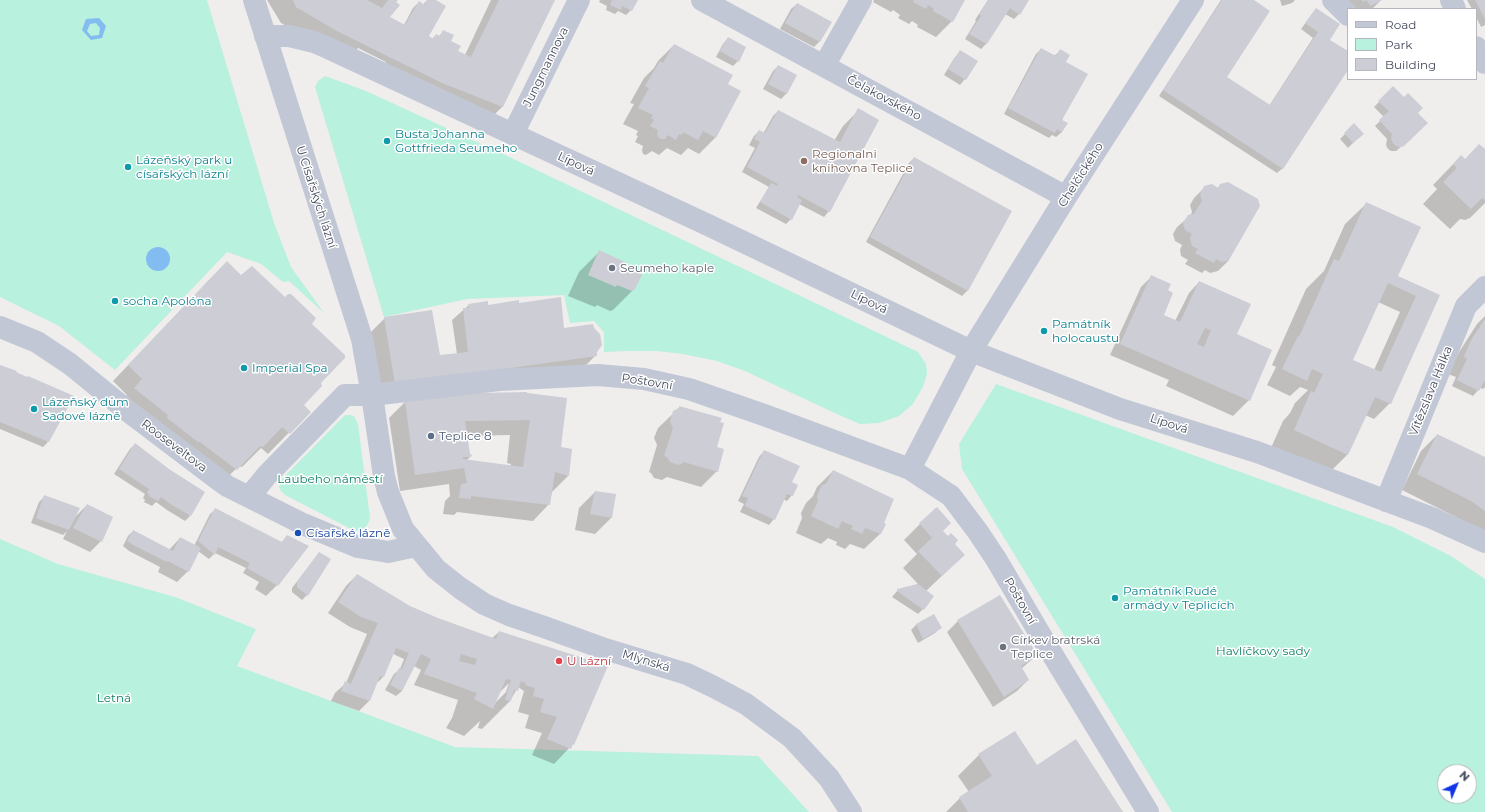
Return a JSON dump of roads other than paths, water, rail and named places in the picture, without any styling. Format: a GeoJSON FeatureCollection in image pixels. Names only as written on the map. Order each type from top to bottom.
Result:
{"type":"FeatureCollection","features":[{"type":"Feature","properties":{"kind":"street","name":"U Císařských lázní"},"geometry":{"type":"LineString","coordinates":[[254,0],[362,339],[372,395]]}},
{"type":"Feature","properties":{"kind":"street","name":"Jungmannova"},"geometry":{"type":"LineString","coordinates":[[514,134],[579,0]]}},
{"type":"Feature","properties":{"kind":"street","name":"Čelakovského"},"geometry":{"type":"LineString","coordinates":[[702,0],[1066,197]]}},
{"type":"Feature","properties":{"kind":"street"},"geometry":{"type":"LineString","coordinates":[[824,66],[860,0]]}},
{"type":"Feature","properties":{"kind":"street","name":"Chelčického"},"geometry":{"type":"LineString","coordinates":[[971,351],[1066,197],[1193,0]]}},
{"type":"Feature","properties":{"kind":"street"},"geometry":{"type":"LineString","coordinates":[[1333,0],[1347,14]]}},
{"type":"Feature","properties":{"kind":"street","name":"Lípová"},"geometry":{"type":"LineString","coordinates":[[265,36],[289,36],[314,42],[514,134],[971,351],[1120,409],[1257,452],[1432,518],[1485,542]]}},
{"type":"Feature","properties":{"kind":"street"},"geometry":{"type":"LineString","coordinates":[[1477,49],[1485,63]]}},
{"type":"Feature","properties":{"kind":"street"},"geometry":{"type":"LineString","coordinates":[[1413,434],[1408,422],[1410,406],[1463,288],[1476,280],[1485,277]]}},
{"type":"Feature","properties":{"kind":"street","name":"Vítězslava Hálka"},"geometry":{"type":"LineString","coordinates":[[1386,501],[1466,306],[1485,287]]}},
{"type":"Feature","properties":{"kind":"street","name":"Rooseveltova"},"geometry":{"type":"LineString","coordinates":[[0,327],[36,342],[70,364],[129,412],[227,486],[250,496]]}},
{"type":"Feature","properties":{"kind":"street"},"geometry":{"type":"LineString","coordinates":[[910,468],[971,351]]}},
{"type":"Feature","properties":{"kind":"street","name":"Poštovní"},"geometry":{"type":"LineString","coordinates":[[372,395],[499,380],[598,375],[644,378],[689,389],[910,468],[951,496],[978,532],[996,559],[1148,812]]}},
{"type":"Feature","properties":{"kind":"street"},"geometry":{"type":"LineString","coordinates":[[345,395],[372,395],[384,476],[388,492],[403,529],[416,546],[388,552],[358,547],[303,524],[250,496],[267,475],[345,395]]}},
{"type":"Feature","properties":{"kind":"street","name":"Mlýnská"},"geometry":{"type":"LineString","coordinates":[[416,546],[436,569],[460,588],[484,604],[509,616],[686,674],[746,704],[796,742],[830,778],[851,812]]}},
{"type":"Feature","properties":{"kind":"water"},"geometry":{"type":"Polygon","coordinates":[[[99,18],[106,26],[102,38],[91,40],[82,30],[86,19],[99,18]],[[96,23],[90,24],[87,31],[91,36],[99,35],[100,28],[96,23]]]}},
{"type":"Feature","properties":{"kind":"water"},"geometry":{"type":"Polygon","coordinates":[[[158,247],[167,250],[170,259],[167,268],[158,271],[149,268],[146,259],[149,250],[158,247]]]}},
{"type":"Feature","properties":{"kind":"place","name":"Busta Johanna Gottfrieda Seumeho"},"geometry":{"type":"Point","coordinates":[387,141]}},
{"type":"Feature","properties":{"kind":"place","name":"Regionalni knihovna Teplice"},"geometry":{"type":"Point","coordinates":[804,161]}},
{"type":"Feature","properties":{"kind":"place","name":"Lázeňský park u císařských lázní"},"geometry":{"type":"Point","coordinates":[128,167]}},
{"type":"Feature","properties":{"kind":"place","name":"Seumeho kaple"},"geometry":{"type":"Point","coordinates":[612,268]}},
{"type":"Feature","properties":{"kind":"place","name":"socha Apolóna"},"geometry":{"type":"Point","coordinates":[115,301]}},
{"type":"Feature","properties":{"kind":"place","name":"Památník holocaustu"},"geometry":{"type":"Point","coordinates":[1044,331]}},
{"type":"Feature","properties":{"kind":"place","name":"Imperial Spa"},"geometry":{"type":"Point","coordinates":[244,368]}},
{"type":"Feature","properties":{"kind":"place","name":"Lázeňský dům Sadové lázně"},"geometry":{"type":"Point","coordinates":[34,409]}},
{"type":"Feature","properties":{"kind":"place","name":"Teplice 8"},"geometry":{"type":"Point","coordinates":[431,436]}},
{"type":"Feature","properties":{"kind":"place","name":"Císařské lázně"},"geometry":{"type":"Point","coordinates":[298,533]}},
{"type":"Feature","properties":{"kind":"place","name":"Památník Rudé armády v Teplicích"},"geometry":{"type":"Point","coordinates":[1115,598]}},
{"type":"Feature","properties":{"kind":"place","name":"Církev bratrská Teplice"},"geometry":{"type":"Point","coordinates":[1003,647]}},
{"type":"Feature","properties":{"kind":"place","name":"U Lázní"},"geometry":{"type":"Point","coordinates":[559,661]}},
{"type":"Feature","properties":{"kind":"park label","name":"Laubeho náměstí"},"geometry":{"type":"Point","coordinates":[330,479]}},
{"type":"Feature","properties":{"kind":"park label","name":"Havlíčkovy sady"},"geometry":{"type":"Point","coordinates":[1263,651]}},
{"type":"Feature","properties":{"kind":"park label","name":"Letná"},"geometry":{"type":"Point","coordinates":[114,698]}}]}
